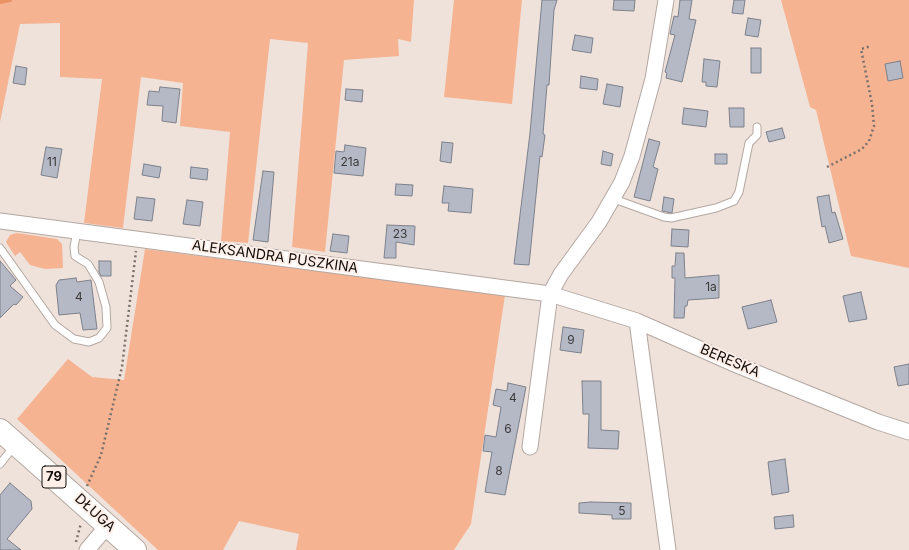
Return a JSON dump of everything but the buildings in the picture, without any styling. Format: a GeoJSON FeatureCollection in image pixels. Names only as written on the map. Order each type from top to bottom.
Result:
{"type":"FeatureCollection","features":[{"type":"Feature","properties":{"kind":"main road","name":"DŁUGA"},"geometry":{"type":"LineString","coordinates":[[8,437],[135,550]]}},
{"type":"Feature","properties":{"kind":"street"},"geometry":{"type":"LineString","coordinates":[[530,447],[550,294],[560,274],[614,199],[622,182],[632,156],[653,79],[666,0]]}},
{"type":"Feature","properties":{"kind":"street","name":"ALEKSANDRA PUSZKINA"},"geometry":{"type":"LineString","coordinates":[[0,221],[550,294]]}},
{"type":"Feature","properties":{"kind":"street","name":"BERESKA"},"geometry":{"type":"LineString","coordinates":[[550,294],[637,321],[766,377],[909,432]]}},
{"type":"Feature","properties":{"kind":"street"},"geometry":{"type":"LineString","coordinates":[[637,321],[668,550]]}},
{"type":"Feature","properties":{"kind":"street"},"geometry":{"type":"LineString","coordinates":[[87,550],[108,525]]}},
{"type":"Feature","properties":{"kind":"lane"},"geometry":{"type":"LineString","coordinates":[[614,199],[664,218],[671,218],[716,208],[734,201],[739,192],[749,143],[756,135],[757,127]]}},
{"type":"Feature","properties":{"kind":"lane"},"geometry":{"type":"LineString","coordinates":[[0,248],[55,326],[74,340],[89,342],[99,338],[107,328],[106,307],[99,282],[88,264],[75,256],[74,247],[77,231]]}},
{"type":"Feature","properties":{"kind":"lane"},"geometry":{"type":"LineString","coordinates":[[0,464],[8,437]]}},
{"type":"Feature","properties":{"kind":"path"},"geometry":{"type":"LineString","coordinates":[[827,167],[862,149],[869,141],[874,126],[872,104],[861,49],[871,46]]}},
{"type":"Feature","properties":{"kind":"path"},"geometry":{"type":"LineString","coordinates":[[86,490],[101,456],[122,367],[137,239]]}},
{"type":"Feature","properties":{"kind":"shaded area"},"geometry":{"type":"Polygon","coordinates":[[[0,0],[414,0],[411,42],[398,39],[399,56],[344,60],[325,252],[292,247],[308,43],[270,39],[248,243],[221,241],[230,132],[180,126],[183,83],[141,77],[123,228],[84,223],[102,79],[60,77],[60,23],[20,24],[0,122],[0,0]]]}},
{"type":"Feature","properties":{"kind":"shaded area"},"geometry":{"type":"Polygon","coordinates":[[[454,0],[522,0],[512,104],[444,97],[454,0]]]}},
{"type":"Feature","properties":{"kind":"shaded area"},"geometry":{"type":"Polygon","coordinates":[[[781,0],[909,0],[909,268],[851,256],[816,110],[810,107],[781,0]]]}},
{"type":"Feature","properties":{"kind":"shaded area"},"geometry":{"type":"Polygon","coordinates":[[[17,233],[57,239],[62,244],[63,268],[45,269],[30,265],[20,252],[15,256],[6,242],[10,235],[17,233]]]}},
{"type":"Feature","properties":{"kind":"shaded area"},"geometry":{"type":"Polygon","coordinates":[[[145,249],[505,295],[471,524],[454,550],[296,550],[299,534],[239,521],[223,550],[158,550],[17,419],[68,359],[92,377],[124,380],[145,249]]]}},
{"type":"Feature","properties":{"kind":"waterway"},"geometry":{"type":"LineString","coordinates":[[0,2],[10,0]]}}]}
